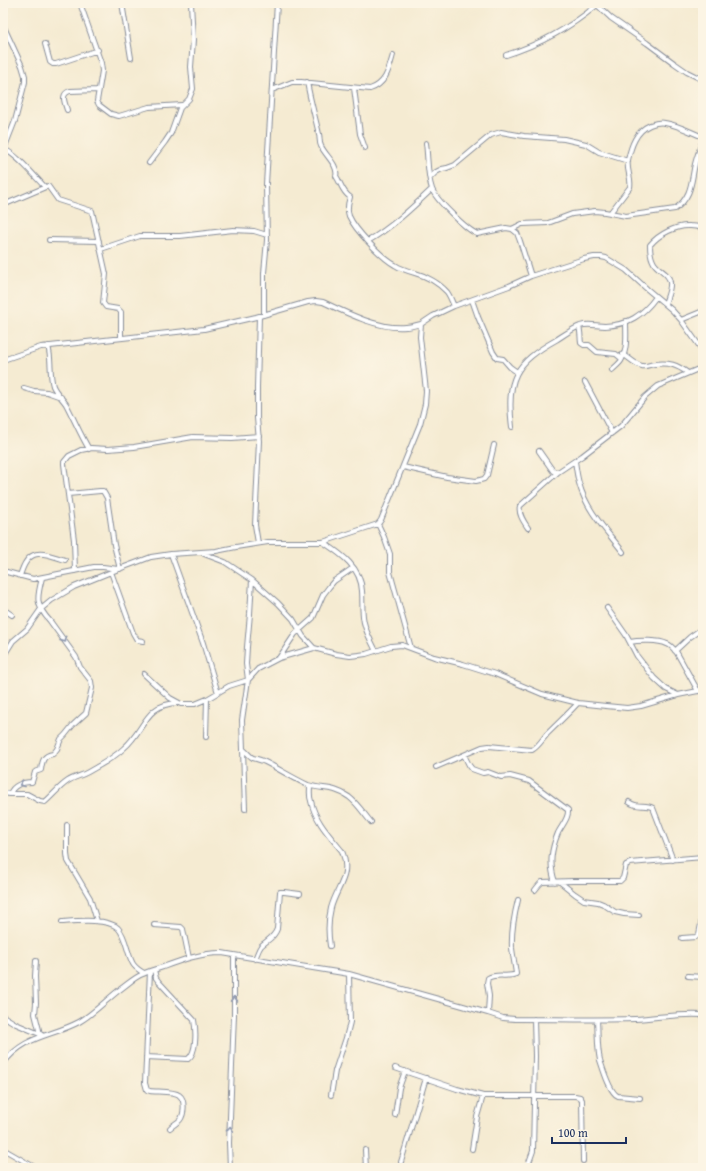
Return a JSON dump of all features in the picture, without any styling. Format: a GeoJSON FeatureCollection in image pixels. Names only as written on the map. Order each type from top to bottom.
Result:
{"type":"FeatureCollection","features":[{"type":"Feature","properties":{"kind":"street"},"geometry":{"type":"LineString","coordinates":[[80,3],[98,50],[102,67],[98,90],[98,103],[115,116],[125,115],[149,107],[182,105]]}},
{"type":"Feature","properties":{"kind":"street"},"geometry":{"type":"LineString","coordinates":[[122,3],[132,58]]}},
{"type":"Feature","properties":{"kind":"street"},"geometry":{"type":"LineString","coordinates":[[149,163],[157,155],[171,133],[180,108],[189,99],[194,87],[191,67],[193,40],[191,3]]}},
{"type":"Feature","properties":{"kind":"street"},"geometry":{"type":"LineString","coordinates":[[264,315],[264,273],[267,235],[266,184],[277,3]]}},
{"type":"Feature","properties":{"kind":"street"},"geometry":{"type":"LineString","coordinates":[[506,55],[534,45],[580,19],[596,4],[611,18],[647,42],[674,63],[703,80]]}},
{"type":"Feature","properties":{"kind":"street"},"geometry":{"type":"LineString","coordinates":[[3,25],[22,66],[25,76],[25,82],[15,121],[3,149],[18,159],[45,186],[50,187],[58,200],[92,211],[106,274],[103,302],[106,307],[118,308],[121,312],[121,337]]}},
{"type":"Feature","properties":{"kind":"street"},"geometry":{"type":"LineString","coordinates":[[45,44],[50,62],[53,64],[98,50]]}},
{"type":"Feature","properties":{"kind":"street"},"geometry":{"type":"LineString","coordinates":[[272,90],[292,82],[307,82],[370,89],[380,84],[387,75],[393,55]]}},
{"type":"Feature","properties":{"kind":"street"},"geometry":{"type":"LineString","coordinates":[[307,82],[315,122],[320,135],[320,145],[335,167],[337,172],[336,176],[343,190],[350,197],[348,205],[349,215],[360,233],[393,264],[400,268],[417,273],[442,287],[448,294],[454,306]]}},
{"type":"Feature","properties":{"kind":"street"},"geometry":{"type":"LineString","coordinates":[[354,88],[360,134],[365,148]]}},
{"type":"Feature","properties":{"kind":"street"},"geometry":{"type":"LineString","coordinates":[[67,110],[63,100],[66,92],[98,90]]}},
{"type":"Feature","properties":{"kind":"street"},"geometry":{"type":"LineString","coordinates":[[610,213],[630,187],[631,184],[627,169],[628,160],[635,138],[644,128],[652,124],[664,122],[703,137]]}},
{"type":"Feature","properties":{"kind":"street"},"geometry":{"type":"LineString","coordinates":[[430,178],[436,172],[455,165],[468,156],[491,135],[501,132],[524,136],[564,139],[586,144],[599,152],[628,160]]}},
{"type":"Feature","properties":{"kind":"street"},"geometry":{"type":"LineString","coordinates":[[512,229],[522,224],[548,222],[572,214],[595,211],[626,216],[675,209],[687,196],[690,189],[695,164],[703,140]]}},
{"type":"Feature","properties":{"kind":"street"},"geometry":{"type":"LineString","coordinates":[[426,143],[432,189],[444,206],[477,234],[506,228],[512,229],[517,233],[531,276]]}},
{"type":"Feature","properties":{"kind":"street"},"geometry":{"type":"LineString","coordinates":[[3,202],[8,203],[45,186]]}},
{"type":"Feature","properties":{"kind":"street"},"geometry":{"type":"LineString","coordinates":[[368,241],[407,214],[432,189]]}},
{"type":"Feature","properties":{"kind":"street"},"geometry":{"type":"LineString","coordinates":[[664,304],[669,291],[670,281],[654,263],[650,245],[658,237],[674,229],[690,226],[703,228]]}},
{"type":"Feature","properties":{"kind":"street"},"geometry":{"type":"LineString","coordinates":[[101,249],[140,236],[180,236],[233,230],[254,231],[267,235]]}},
{"type":"Feature","properties":{"kind":"street"},"geometry":{"type":"LineString","coordinates":[[49,240],[99,241]]}},
{"type":"Feature","properties":{"kind":"street"},"geometry":{"type":"LineString","coordinates":[[3,360],[41,347],[204,329],[316,301],[323,302],[376,324],[392,327],[406,327],[421,324],[433,316],[454,306],[509,286],[531,276],[584,258],[594,257],[606,258],[626,270],[681,320],[703,351]]}},
{"type":"Feature","properties":{"kind":"street"},"geometry":{"type":"LineString","coordinates":[[512,426],[510,396],[517,372],[521,366],[542,348],[579,327],[590,324],[604,326],[626,322],[636,318],[656,297]]}},
{"type":"Feature","properties":{"kind":"street"},"geometry":{"type":"LineString","coordinates":[[472,300],[493,352],[497,358],[503,360],[517,372]]}},
{"type":"Feature","properties":{"kind":"street"},"geometry":{"type":"LineString","coordinates":[[681,320],[703,311]]}},
{"type":"Feature","properties":{"kind":"street"},"geometry":{"type":"LineString","coordinates":[[258,543],[255,525],[259,436],[257,418],[257,386],[259,316]]}},
{"type":"Feature","properties":{"kind":"street"},"geometry":{"type":"LineString","coordinates":[[612,370],[623,356],[626,339],[626,322]]}},
{"type":"Feature","properties":{"kind":"street"},"geometry":{"type":"LineString","coordinates":[[3,657],[13,641],[27,629],[41,609],[63,593],[74,587],[151,557],[171,554],[201,553],[268,542],[323,542],[378,524],[381,520],[420,424],[425,404],[426,391],[420,337],[421,324]]}},
{"type":"Feature","properties":{"kind":"street"},"geometry":{"type":"LineString","coordinates":[[579,327],[581,332],[581,343],[584,345],[589,345],[597,352],[623,356],[642,366],[657,363],[672,364],[688,373]]}},
{"type":"Feature","properties":{"kind":"street"},"geometry":{"type":"LineString","coordinates":[[48,346],[54,388],[61,397],[80,435],[89,449]]}},
{"type":"Feature","properties":{"kind":"street"},"geometry":{"type":"LineString","coordinates":[[528,528],[520,514],[520,506],[558,472],[621,426],[645,397],[658,386],[703,367]]}},
{"type":"Feature","properties":{"kind":"street"},"geometry":{"type":"LineString","coordinates":[[585,382],[612,432]]}},
{"type":"Feature","properties":{"kind":"street"},"geometry":{"type":"LineString","coordinates":[[24,388],[34,392],[48,392],[61,397]]}},
{"type":"Feature","properties":{"kind":"street"},"geometry":{"type":"LineString","coordinates":[[75,571],[74,540],[64,462],[69,456],[75,452],[89,449],[108,449],[134,446],[193,437],[232,438],[259,436]]}},
{"type":"Feature","properties":{"kind":"street"},"geometry":{"type":"LineString","coordinates":[[403,467],[448,477],[476,481],[484,479],[487,475],[494,445]]}},
{"type":"Feature","properties":{"kind":"street"},"geometry":{"type":"LineString","coordinates":[[539,451],[553,471],[558,472]]}},
{"type":"Feature","properties":{"kind":"street"},"geometry":{"type":"LineString","coordinates":[[575,461],[578,482],[582,493],[598,522],[623,552]]}},
{"type":"Feature","properties":{"kind":"street"},"geometry":{"type":"LineString","coordinates":[[68,494],[100,491],[105,493],[119,569]]}},
{"type":"Feature","properties":{"kind":"street"},"geometry":{"type":"LineString","coordinates":[[378,524],[390,554],[390,572],[411,648]]}},
{"type":"Feature","properties":{"kind":"street"},"geometry":{"type":"LineString","coordinates":[[323,542],[346,558],[359,576],[362,588],[363,616],[365,625],[376,651]]}},
{"type":"Feature","properties":{"kind":"street"},"geometry":{"type":"LineString","coordinates":[[201,553],[225,562],[252,580],[278,603],[314,648]]}},
{"type":"Feature","properties":{"kind":"street"},"geometry":{"type":"LineString","coordinates":[[20,576],[26,561],[29,557],[34,555],[45,554],[65,560]]}},
{"type":"Feature","properties":{"kind":"street"},"geometry":{"type":"LineString","coordinates":[[171,554],[203,643],[218,693]]}},
{"type":"Feature","properties":{"kind":"street"},"geometry":{"type":"LineString","coordinates":[[3,571],[33,579],[86,568],[103,567],[119,569]]}},
{"type":"Feature","properties":{"kind":"street"},"geometry":{"type":"LineString","coordinates":[[279,658],[293,637],[313,618],[323,595],[329,587],[334,581],[353,568]]}},
{"type":"Feature","properties":{"kind":"street"},"geometry":{"type":"LineString","coordinates":[[111,572],[133,632],[137,640],[143,642]]}},
{"type":"Feature","properties":{"kind":"street"},"geometry":{"type":"LineString","coordinates":[[10,794],[17,785],[32,782],[35,772],[41,770],[42,761],[44,758],[53,754],[61,739],[72,724],[86,712],[92,688],[91,681],[80,667],[76,658],[38,603],[37,596],[42,578]]}},
{"type":"Feature","properties":{"kind":"street"},"geometry":{"type":"LineString","coordinates":[[245,809],[242,720],[248,680],[246,647],[252,580]]}},
{"type":"Feature","properties":{"kind":"street"},"geometry":{"type":"LineString","coordinates":[[607,608],[654,678],[666,689],[678,695]]}},
{"type":"Feature","properties":{"kind":"street"},"geometry":{"type":"LineString","coordinates":[[3,609],[12,615]]}},
{"type":"Feature","properties":{"kind":"street"},"geometry":{"type":"LineString","coordinates":[[675,650],[703,628]]}},
{"type":"Feature","properties":{"kind":"street"},"geometry":{"type":"LineString","coordinates":[[3,793],[27,794],[45,802],[56,790],[69,781],[87,773],[124,749],[139,731],[152,711],[162,705],[169,703],[195,704],[229,686],[248,680],[258,669],[279,658],[314,648],[350,656],[366,654],[391,646],[402,646],[434,657],[464,664],[495,674],[542,694],[578,703],[626,708],[641,706],[678,695],[701,691],[675,650],[667,644],[643,640],[630,642]]}},
{"type":"Feature","properties":{"kind":"street"},"geometry":{"type":"LineString","coordinates":[[144,674],[170,698],[178,703]]}},
{"type":"Feature","properties":{"kind":"street"},"geometry":{"type":"LineString","coordinates":[[206,737],[207,699]]}},
{"type":"Feature","properties":{"kind":"street"},"geometry":{"type":"LineString","coordinates":[[436,766],[482,747],[498,746],[528,751],[532,750],[565,718],[578,703]]}},
{"type":"Feature","properties":{"kind":"street"},"geometry":{"type":"LineString","coordinates":[[244,750],[253,758],[264,761],[310,786],[338,790],[349,797],[371,822]]}},
{"type":"Feature","properties":{"kind":"street"},"geometry":{"type":"LineString","coordinates":[[464,755],[468,765],[472,769],[488,772],[501,777],[510,776],[529,781],[568,810],[568,815],[559,832],[551,859],[551,866],[557,882],[584,900],[598,902],[615,912],[639,915]]}},
{"type":"Feature","properties":{"kind":"street"},"geometry":{"type":"LineString","coordinates":[[310,786],[310,800],[315,813],[320,823],[342,851],[346,867],[346,874],[331,909],[328,930],[330,946]]}},
{"type":"Feature","properties":{"kind":"street"},"geometry":{"type":"LineString","coordinates":[[629,802],[634,806],[648,806],[653,808],[673,860]]}},
{"type":"Feature","properties":{"kind":"street"},"geometry":{"type":"LineString","coordinates":[[67,825],[68,861],[90,898],[97,921]]}},
{"type":"Feature","properties":{"kind":"street"},"geometry":{"type":"LineString","coordinates":[[535,890],[540,883],[620,881],[626,865],[639,862],[703,857]]}},
{"type":"Feature","properties":{"kind":"street"},"geometry":{"type":"LineString","coordinates":[[255,959],[259,950],[273,937],[277,929],[280,892],[300,894]]}},
{"type":"Feature","properties":{"kind":"street"},"geometry":{"type":"LineString","coordinates":[[488,1013],[488,978],[492,976],[511,976],[516,974],[512,949],[512,931],[518,900]]}},
{"type":"Feature","properties":{"kind":"street"},"geometry":{"type":"LineString","coordinates":[[682,938],[696,937],[699,934],[703,914]]}},
{"type":"Feature","properties":{"kind":"street"},"geometry":{"type":"LineString","coordinates":[[62,922],[97,921],[114,925],[119,928],[135,968],[144,973]]}},
{"type":"Feature","properties":{"kind":"street"},"geometry":{"type":"LineString","coordinates":[[154,925],[181,927],[183,929],[189,958]]}},
{"type":"Feature","properties":{"kind":"street"},"geometry":{"type":"LineString","coordinates":[[3,1064],[15,1050],[22,1045],[42,1035],[82,1020],[117,991],[144,973],[209,953],[222,953],[349,974],[503,1018],[597,1020],[636,1019],[687,1014],[703,1015]]}},
{"type":"Feature","properties":{"kind":"street"},"geometry":{"type":"LineString","coordinates":[[230,1168],[229,1143],[234,1015],[234,956]]}},
{"type":"Feature","properties":{"kind":"street"},"geometry":{"type":"LineString","coordinates":[[36,962],[35,1014],[42,1035]]}},
{"type":"Feature","properties":{"kind":"street"},"geometry":{"type":"LineString","coordinates":[[146,1057],[188,1059],[193,1053],[195,1037],[194,1020],[159,982],[152,971]]}},
{"type":"Feature","properties":{"kind":"street"},"geometry":{"type":"LineString","coordinates":[[152,971],[145,1083],[147,1090],[175,1094],[182,1098],[182,1117],[170,1128]]}},
{"type":"Feature","properties":{"kind":"street"},"geometry":{"type":"LineString","coordinates":[[331,1095],[335,1071],[350,1022],[349,974]]}},
{"type":"Feature","properties":{"kind":"street"},"geometry":{"type":"LineString","coordinates":[[688,976],[703,977]]}},
{"type":"Feature","properties":{"kind":"street"},"geometry":{"type":"LineString","coordinates":[[3,1016],[16,1024],[42,1035]]}},
{"type":"Feature","properties":{"kind":"street"},"geometry":{"type":"LineString","coordinates":[[527,1168],[533,1151],[535,1056],[534,1019]]}},
{"type":"Feature","properties":{"kind":"street"},"geometry":{"type":"LineString","coordinates":[[597,1020],[600,1060],[610,1088],[615,1095],[640,1098]]}},
{"type":"Feature","properties":{"kind":"street"},"geometry":{"type":"LineString","coordinates":[[395,1068],[483,1096],[534,1095],[575,1096],[582,1098],[583,1161]]}},
{"type":"Feature","properties":{"kind":"street"},"geometry":{"type":"LineString","coordinates":[[395,1115],[405,1071]]}},
{"type":"Feature","properties":{"kind":"street"},"geometry":{"type":"LineString","coordinates":[[401,1162],[426,1078]]}},
{"type":"Feature","properties":{"kind":"street"},"geometry":{"type":"LineString","coordinates":[[472,1149],[477,1117],[483,1096]]}},
{"type":"Feature","properties":{"kind":"street"},"geometry":{"type":"LineString","coordinates":[[3,1149],[36,1168]]}},
{"type":"Feature","properties":{"kind":"street"},"geometry":{"type":"LineString","coordinates":[[365,1150],[366,1168]]}},
{"type":"Feature","properties":{"kind":"street"},"geometry":{"type":"LineString","coordinates":[[24,1161],[25,1168]]}}]}
